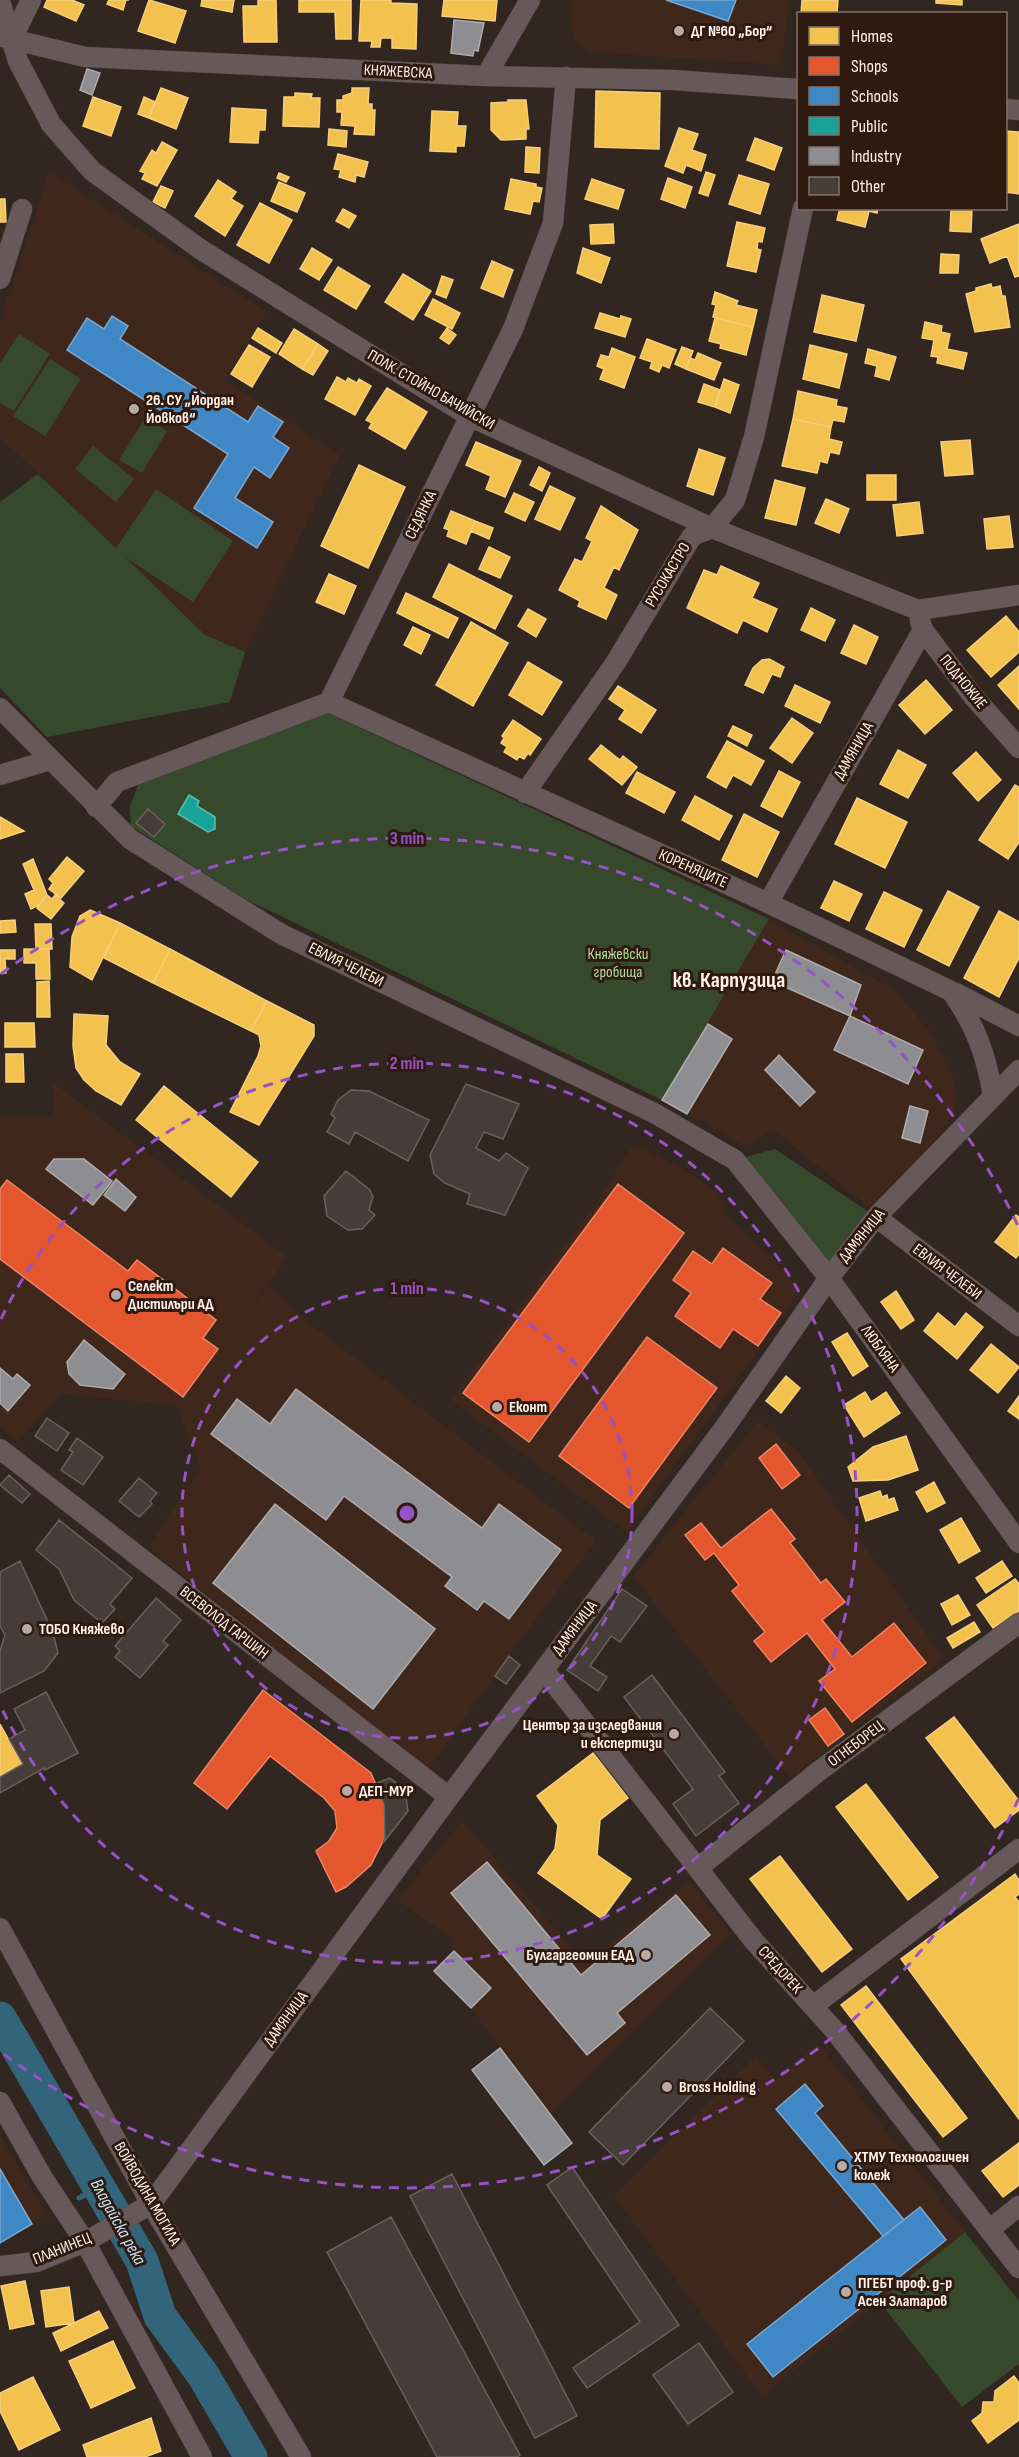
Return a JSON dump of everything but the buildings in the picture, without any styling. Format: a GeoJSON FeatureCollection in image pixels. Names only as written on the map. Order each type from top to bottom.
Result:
{"type":"FeatureCollection","features":[{"type":"Feature","properties":{"kind":"street"},"geometry":{"type":"LineString","coordinates":[[6,38],[31,0]]}},
{"type":"Feature","properties":{"kind":"street"},"geometry":{"type":"LineString","coordinates":[[486,76],[530,0]]}},
{"type":"Feature","properties":{"kind":"street","name":"ПОЛК. СТОЙНО БАЧИЙСКИ"},"geometry":{"type":"LineString","coordinates":[[0,1],[6,38],[51,124],[92,171],[200,249],[469,416],[712,528],[918,610]]}},
{"type":"Feature","properties":{"kind":"street","name":"КНЯЖЕВСКА"},"geometry":{"type":"LineString","coordinates":[[6,38],[85,57],[486,76],[673,80],[797,89]]}},
{"type":"Feature","properties":{"kind":"street","name":"СЕДЯНКА"},"geometry":{"type":"LineString","coordinates":[[329,702],[513,329],[553,223],[566,77]]}},
{"type":"Feature","properties":{"kind":"street"},"geometry":{"type":"LineString","coordinates":[[0,279],[22,209]]}},
{"type":"Feature","properties":{"kind":"street","name":"РУСОКАСТРО"},"geometry":{"type":"LineString","coordinates":[[525,793],[616,662],[692,536],[712,528],[735,500],[754,437],[803,210]]}},
{"type":"Feature","properties":{"kind":"street"},"geometry":{"type":"LineString","coordinates":[[918,610],[1019,595]]}},
{"type":"Feature","properties":{"kind":"street","name":"ПОДНОЖИЕ"},"geometry":{"type":"LineString","coordinates":[[918,610],[922,630],[972,695],[1019,748]]}},
{"type":"Feature","properties":{"kind":"street","name":"ДАМЯНИЦА"},"geometry":{"type":"LineString","coordinates":[[768,903],[922,630]]}},
{"type":"Feature","properties":{"kind":"street"},"geometry":{"type":"LineString","coordinates":[[96,807],[117,782],[329,702]]}},
{"type":"Feature","properties":{"kind":"street","name":"КОРЕНЯЦИТЕ"},"geometry":{"type":"LineString","coordinates":[[329,702],[768,903],[951,991],[970,1018],[981,1044],[993,1096]]}},
{"type":"Feature","properties":{"kind":"street","name":"ЕВЛИЯ ЧЕЛЕБИ"},"geometry":{"type":"LineString","coordinates":[[0,708],[130,839],[281,934],[654,1113],[735,1160]]}},
{"type":"Feature","properties":{"kind":"street"},"geometry":{"type":"LineString","coordinates":[[0,775],[50,760]]}},
{"type":"Feature","properties":{"kind":"street"},"geometry":{"type":"LineString","coordinates":[[951,991],[1019,1026]]}},
{"type":"Feature","properties":{"kind":"street","name":"ДАМЯНИЦА"},"geometry":{"type":"LineString","coordinates":[[143,2208],[725,1427],[829,1278],[876,1217],[1019,1070]]}},
{"type":"Feature","properties":{"kind":"street","name":"ЛЮБЛЯНА"},"geometry":{"type":"LineString","coordinates":[[735,1160],[829,1278],[1019,1543]]}},
{"type":"Feature","properties":{"kind":"street","name":"ЕВЛИЯ ЧЕЛЕБИ"},"geometry":{"type":"LineString","coordinates":[[876,1217],[1019,1326]]}},
{"type":"Feature","properties":{"kind":"street","name":"ВСЕВОЛОД ГАРШИН"},"geometry":{"type":"LineString","coordinates":[[0,1449],[449,1797]]}},
{"type":"Feature","properties":{"kind":"street","name":"ОГНЕБОРЕЦ"},"geometry":{"type":"LineString","coordinates":[[698,1869],[819,1771],[1019,1623]]}},
{"type":"Feature","properties":{"kind":"street","name":"СРЕДОРЕК"},"geometry":{"type":"LineString","coordinates":[[544,1670],[754,1941],[835,2031],[1019,2268]]}},
{"type":"Feature","properties":{"kind":"street"},"geometry":{"type":"LineString","coordinates":[[813,2006],[1019,1849]]}},
{"type":"Feature","properties":{"kind":"street","name":"ВОЙВОДИНА МОГИЛА"},"geometry":{"type":"LineString","coordinates":[[0,1928],[143,2208],[301,2457]]}},
{"type":"Feature","properties":{"kind":"street"},"geometry":{"type":"LineString","coordinates":[[0,2102],[41,2175],[91,2238],[202,2457]]}},
{"type":"Feature","properties":{"kind":"street"},"geometry":{"type":"LineString","coordinates":[[989,2230],[1019,2206]]}},
{"type":"Feature","properties":{"kind":"street","name":"ПЛАНИНЕЦ"},"geometry":{"type":"LineString","coordinates":[[0,2266],[36,2262],[91,2238],[143,2208]]}},
{"type":"Feature","properties":{"kind":"shaded area","name":"ДГ №60 „Бор“"},"geometry":{"type":"Polygon","coordinates":[[[570,0],[790,0],[781,65],[590,52],[576,43],[569,19],[570,0]]]}},
{"type":"Feature","properties":{"kind":"shaded area","name":"26. СУ „Йордан Йовков“"},"geometry":{"type":"Polygon","coordinates":[[[49,172],[267,312],[225,380],[340,455],[245,652],[205,635],[0,437],[0,320],[49,172]]]}},
{"type":"Feature","properties":{"kind":"shaded area"},"geometry":{"type":"Polygon","coordinates":[[[769,919],[894,990],[928,1029],[952,1073],[958,1095],[950,1119],[906,1177],[883,1193],[869,1207],[773,1130],[745,1146],[662,1100],[769,919]]]}},
{"type":"Feature","properties":{"kind":"shaded area"},"geometry":{"type":"Polygon","coordinates":[[[53,1083],[288,1257],[235,1328],[269,1285],[305,1320],[596,1541],[517,1644],[429,1769],[148,1548],[200,1468],[176,1405],[60,1394],[18,1442],[0,1428],[0,1115],[53,1117],[53,1083]]]}},
{"type":"Feature","properties":{"kind":"shaded area"},"geometry":{"type":"Polygon","coordinates":[[[633,1144],[682,1168],[718,1193],[730,1219],[787,1274],[796,1286],[797,1297],[627,1532],[451,1400],[600,1198],[633,1144]]]}},
{"type":"Feature","properties":{"kind":"shaded area"},"geometry":{"type":"Polygon","coordinates":[[[758,1421],[798,1451],[944,1659],[790,1778],[633,1576],[758,1421]]]}},
{"type":"Feature","properties":{"kind":"shaded area"},"geometry":{"type":"Polygon","coordinates":[[[462,1821],[586,1964],[689,1881],[731,1934],[550,2114],[471,2008],[490,1989],[454,1951],[447,1935],[397,1900],[462,1821]]]}},
{"type":"Feature","properties":{"kind":"shaded area"},"geometry":{"type":"Polygon","coordinates":[[[818,2043],[965,2232],[762,2396],[614,2196],[756,2056],[776,2080],[818,2043]]]}},
{"type":"Feature","properties":{"kind":"shaded area"},"geometry":{"type":"Polygon","coordinates":[[[0,2135],[47,2215],[0,2243],[0,2135]]]}},
{"type":"Feature","properties":{"kind":"green space"},"geometry":{"type":"Polygon","coordinates":[[[19,334],[50,354],[14,411],[0,403],[0,363],[19,334]]]}},
{"type":"Feature","properties":{"kind":"green space"},"geometry":{"type":"Polygon","coordinates":[[[50,359],[81,379],[45,436],[13,416],[50,359]]]}},
{"type":"Feature","properties":{"kind":"green space"},"geometry":{"type":"Polygon","coordinates":[[[145,418],[167,431],[142,473],[119,460],[145,418]]]}},
{"type":"Feature","properties":{"kind":"green space"},"geometry":{"type":"Polygon","coordinates":[[[93,446],[134,479],[116,502],[75,469],[93,446]]]}},
{"type":"Feature","properties":{"kind":"green space"},"geometry":{"type":"Polygon","coordinates":[[[38,474],[116,548],[156,489],[233,541],[193,602],[125,557],[205,635],[245,652],[230,702],[47,737],[0,688],[0,502],[38,474]]]}},
{"type":"Feature","properties":{"kind":"green space","name":"Княжевски гробища"},"geometry":{"type":"Polygon","coordinates":[[[328,713],[769,919],[662,1100],[247,900],[131,826],[130,806],[138,785],[328,713]]]}},
{"type":"Feature","properties":{"kind":"green space"},"geometry":{"type":"Polygon","coordinates":[[[775,1149],[876,1217],[829,1278],[735,1160],[775,1149]]]}},
{"type":"Feature","properties":{"kind":"green space"},"geometry":{"type":"Polygon","coordinates":[[[965,2232],[1019,2301],[1019,2364],[962,2407],[879,2301],[965,2232]]]}},
{"type":"Feature","properties":{"kind":"waterway","name":"Владайска река"},"geometry":{"type":"LineString","coordinates":[[0,2018],[142,2261],[160,2316],[203,2375],[251,2457]]}},
{"type":"Feature","properties":{"kind":"waterway"},"geometry":{"type":"LineString","coordinates":[[79,2198],[99,2187]]}},
{"type":"Feature","properties":{"kind":"place","name":"ДГ №60 „Бор“"},"geometry":{"type":"Point","coordinates":[679,31]}},
{"type":"Feature","properties":{"kind":"place","name":"26. СУ „Йордан Йовков“"},"geometry":{"type":"Point","coordinates":[134,409]}},
{"type":"Feature","properties":{"kind":"place","name":"Селект Дистилъри АД"},"geometry":{"type":"Point","coordinates":[116,1295]}},
{"type":"Feature","properties":{"kind":"place","name":"Еконт"},"geometry":{"type":"Point","coordinates":[497,1407]}},
{"type":"Feature","properties":{"kind":"place","name":"ТОБО Княжево"},"geometry":{"type":"Point","coordinates":[27,1629]}},
{"type":"Feature","properties":{"kind":"place","name":"Център за изследвания и експертизи"},"geometry":{"type":"Point","coordinates":[674,1734]}},
{"type":"Feature","properties":{"kind":"place","name":"ДЕП-МУР"},"geometry":{"type":"Point","coordinates":[347,1791]}},
{"type":"Feature","properties":{"kind":"place","name":"Булгаргеомин ЕАД"},"geometry":{"type":"Point","coordinates":[646,1955]}},
{"type":"Feature","properties":{"kind":"place","name":"Bross Holding"},"geometry":{"type":"Point","coordinates":[667,2087]}},
{"type":"Feature","properties":{"kind":"place","name":"ХТМУ Технологичен колеж"},"geometry":{"type":"Point","coordinates":[842,2166]}},
{"type":"Feature","properties":{"kind":"place","name":"ПГЕБТ проф. д-р Асен Златаров"},"geometry":{"type":"Point","coordinates":[846,2292]}},
{"type":"Feature","properties":{"kind":"district","name":"кв. Карпузица"},"geometry":{"type":"Point","coordinates":[729,980]}}]}
